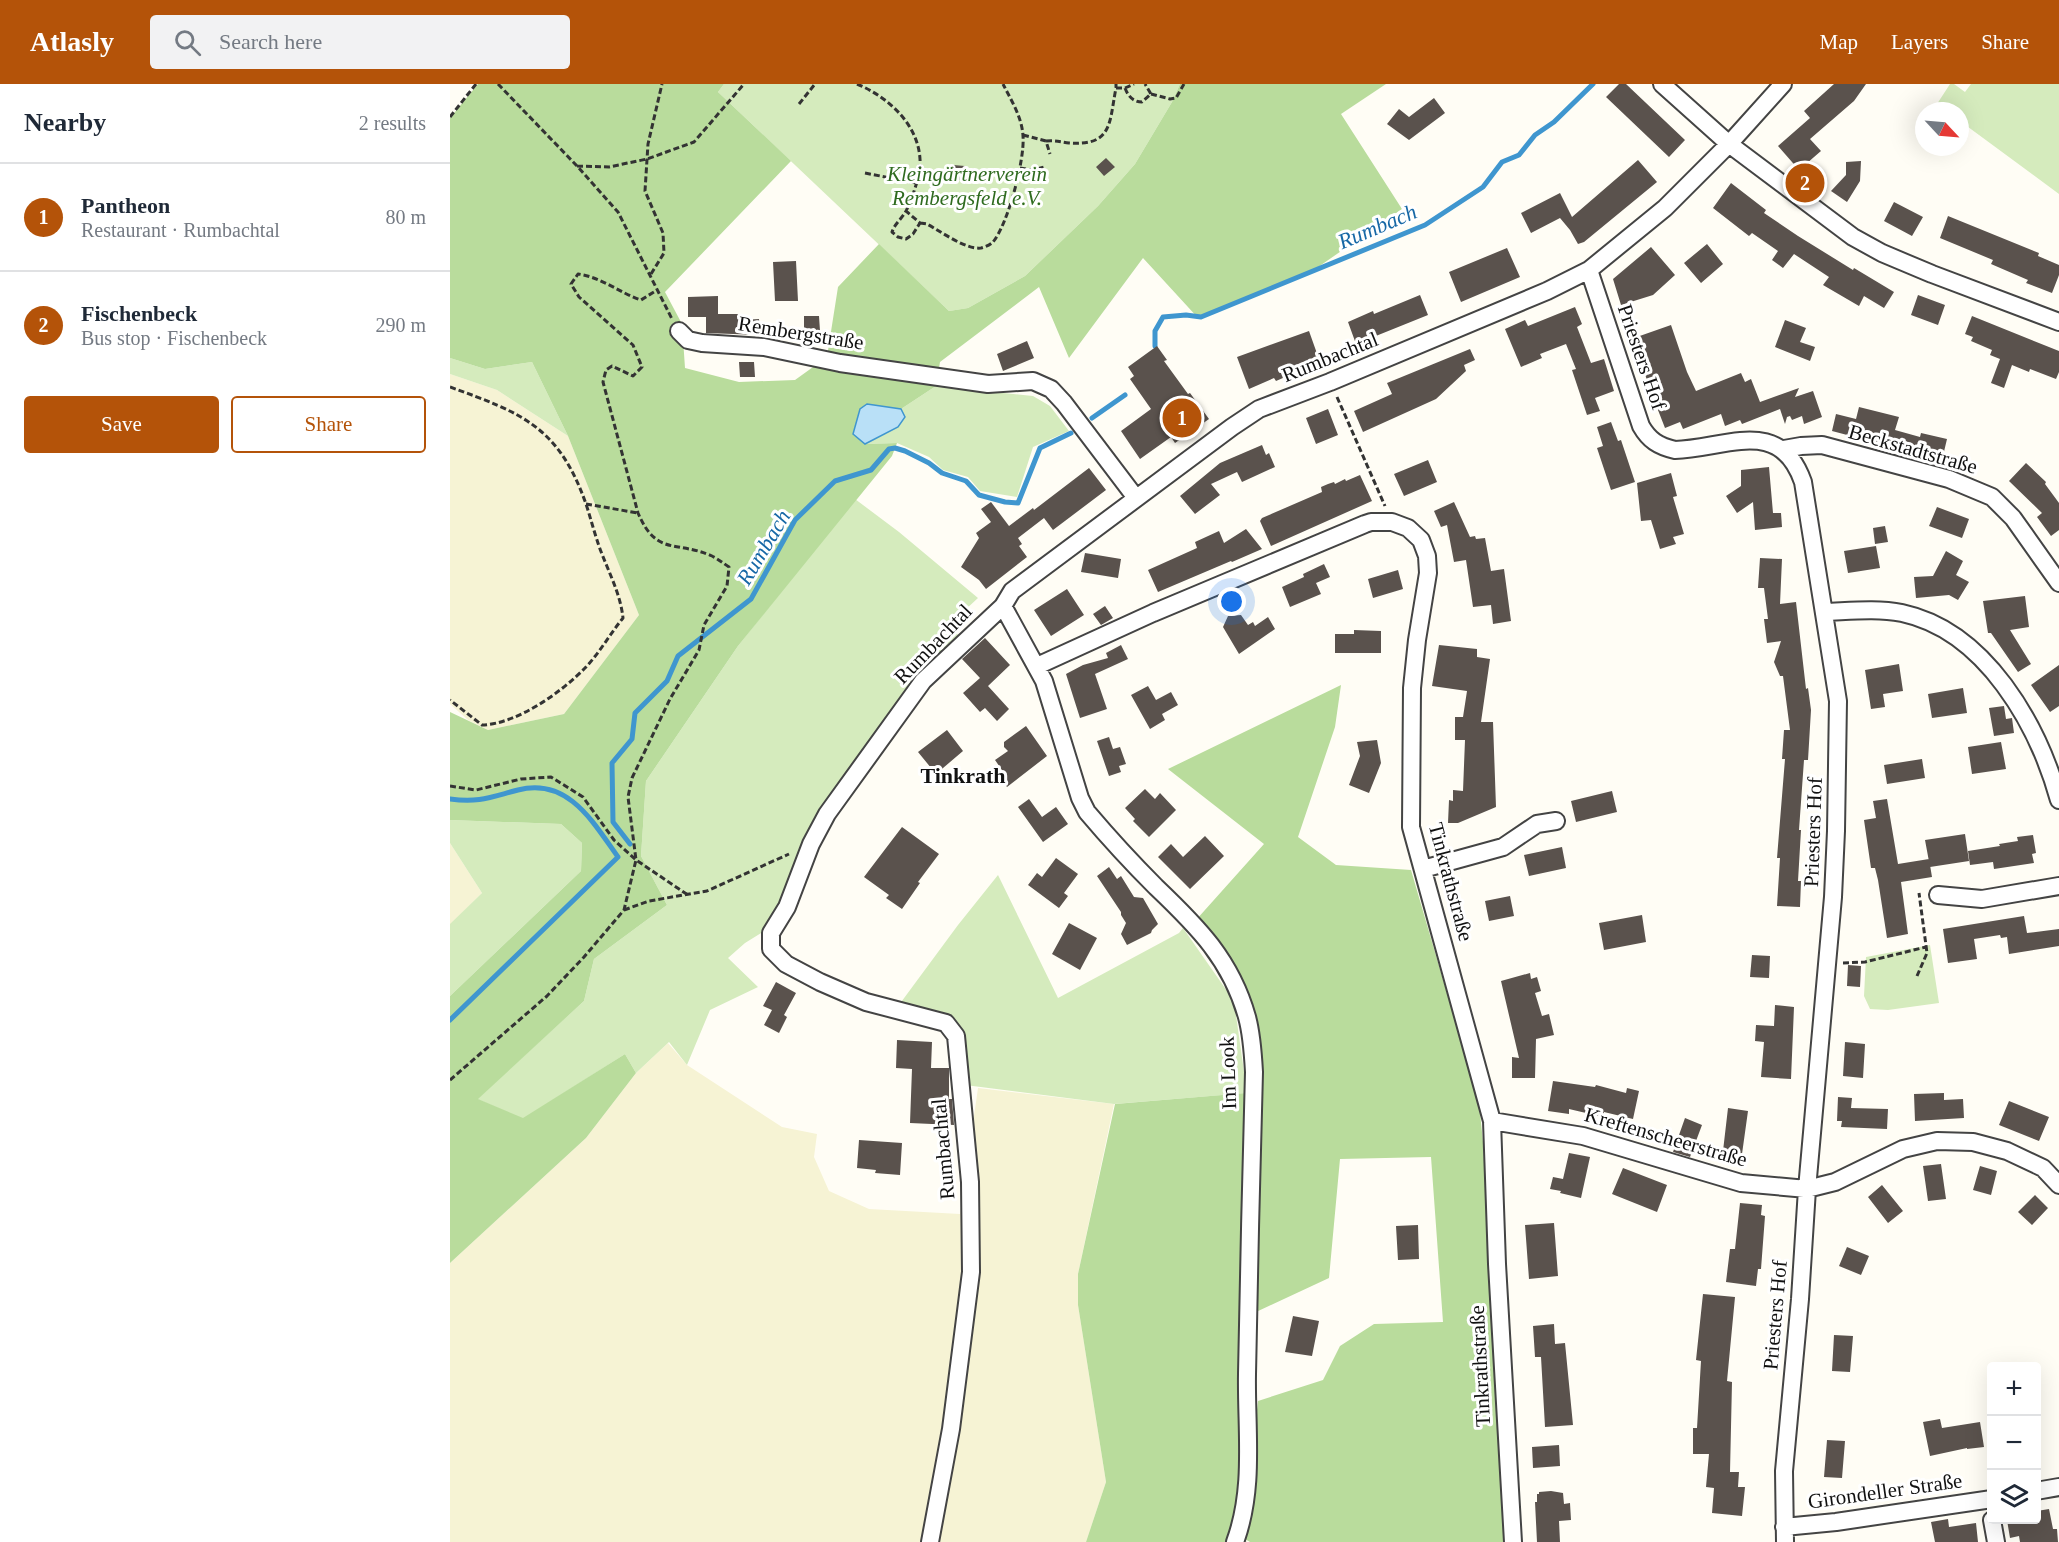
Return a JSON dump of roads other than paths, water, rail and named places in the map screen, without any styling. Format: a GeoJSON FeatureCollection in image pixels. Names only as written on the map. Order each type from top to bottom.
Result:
{"type":"FeatureCollection","features":[{"type":"Feature","properties":{"kind":"street"},"geometry":{"type":"LineString","coordinates":[[1662,84],[1729,144],[1853,237],[1882,253],[1932,274],[2059,322]]}},
{"type":"Feature","properties":{"kind":"street","name":"Rumbachtal"},"geometry":{"type":"LineString","coordinates":[[930,1542],[951,1430],[971,1272],[970,1182],[956,1036],[946,1023],[866,1002],[820,982],[786,964],[771,949],[771,933],[787,907],[811,844],[827,814],[923,681],[1004,606],[1012,591],[1232,426],[1259,409],[1330,382],[1547,291],[1589,270],[1665,208],[1729,144],[1783,84]]}},
{"type":"Feature","properties":{"kind":"street","name":"Priesters Hof"},"geometry":{"type":"LineString","coordinates":[[1589,270],[1641,426],[1653,442],[1675,450],[1754,440],[1773,443],[1784,449],[1798,467],[1803,482],[1825,612],[1838,701],[1836,831],[1833,897],[1784,1471],[1784,1534]]}},
{"type":"Feature","properties":{"kind":"street","name":"Rembergstraße"},"geometry":{"type":"LineString","coordinates":[[679,331],[688,340],[702,343],[765,347],[840,363],[988,384],[1033,381],[1051,389],[1064,403],[1136,498]]}},
{"type":"Feature","properties":{"kind":"street","name":"Beckstadtstraße"},"geometry":{"type":"LineString","coordinates":[[1784,449],[1822,446],[1949,479],[1992,497],[2013,518],[2059,583]]}},
{"type":"Feature","properties":{"kind":"street","name":"Tinkrathstraße"},"geometry":{"type":"LineString","coordinates":[[1037,666],[1153,613],[1371,522],[1392,522],[1408,528],[1421,540],[1428,566],[1412,688],[1411,827],[1492,1121],[1497,1264],[1513,1542]]}},
{"type":"Feature","properties":{"kind":"street","name":"Im Look"},"geometry":{"type":"LineString","coordinates":[[1004,606],[1044,681],[1080,798],[1087,812],[1155,886],[1184,912],[1220,956],[1235,985],[1248,1019],[1253,1046],[1254,1072],[1247,1358],[1248,1472],[1244,1505],[1235,1542]]}},
{"type":"Feature","properties":{"kind":"street"},"geometry":{"type":"LineString","coordinates":[[1825,612],[1880,610],[1904,613],[1929,622],[1977,653],[2000,677],[2019,706],[2051,772],[2059,800]]}},
{"type":"Feature","properties":{"kind":"street"},"geometry":{"type":"LineString","coordinates":[[1423,870],[1503,847],[1537,824],[1556,821]]}},
{"type":"Feature","properties":{"kind":"street"},"geometry":{"type":"LineString","coordinates":[[1938,895],[1982,899],[2059,886]]}},
{"type":"Feature","properties":{"kind":"street","name":"Kreftenscheerstraße"},"geometry":{"type":"LineString","coordinates":[[1492,1121],[1583,1136],[1741,1183],[1807,1189],[1834,1182],[1903,1149],[1937,1141],[1973,1142],[2007,1151],[2043,1168],[2059,1185]]}},
{"type":"Feature","properties":{"kind":"street"},"geometry":{"type":"LineString","coordinates":[[2041,1490],[2059,1487]]}},
{"type":"Feature","properties":{"kind":"street","name":"Girondeller Straße"},"geometry":{"type":"LineString","coordinates":[[1784,1534],[1836,1522],[1987,1505]]}},
{"type":"Feature","properties":{"kind":"street"},"geometry":{"type":"LineString","coordinates":[[1993,1524],[1996,1542]]}},
{"type":"Feature","properties":{"kind":"water"},"geometry":{"type":"Polygon","coordinates":[[[867,404],[901,409],[905,417],[898,427],[865,444],[853,434],[860,409],[867,404]]]}},
{"type":"Feature","properties":{"kind":"waterway","name":"Rumbach"},"geometry":{"type":"LineString","coordinates":[[1155,346],[1155,331],[1163,317],[1186,315],[1201,317],[1425,225],[1483,187],[1502,162],[1519,155],[1535,135],[1554,122],[1593,84]]}},
{"type":"Feature","properties":{"kind":"waterway","name":"Rumbach"},"geometry":{"type":"LineString","coordinates":[[1092,418],[1125,395]]}},
{"type":"Feature","properties":{"kind":"waterway","name":"Rumbach"},"geometry":{"type":"LineString","coordinates":[[630,844],[613,822],[612,763],[632,739],[635,713],[667,681],[678,656],[751,599],[795,520],[835,481],[871,470],[889,449],[895,448],[929,463],[942,473],[966,481],[979,495],[1018,503],[1040,448],[1071,433]]}},
{"type":"Feature","properties":{"kind":"waterway","name":"Rumbach"},"geometry":{"type":"LineString","coordinates":[[450,799],[477,800],[518,790],[536,788],[551,790],[565,796],[589,817],[618,857],[450,1020]]}},
{"type":"Feature","properties":{"kind":"place","name":"Fischenbeck"},"geometry":{"type":"Point","coordinates":[1805,183]}},
{"type":"Feature","properties":{"kind":"place","name":"Pantheon"},"geometry":{"type":"Point","coordinates":[1182,418]}},
{"type":"Feature","properties":{"kind":"district","name":"Tinkrath"},"geometry":{"type":"Point","coordinates":[963,775]}},
{"type":"Feature","properties":{"kind":"park label","name":"Kleingärtnerverein Rembergsfeld e.V."},"geometry":{"type":"Point","coordinates":[967,186]}}]}
